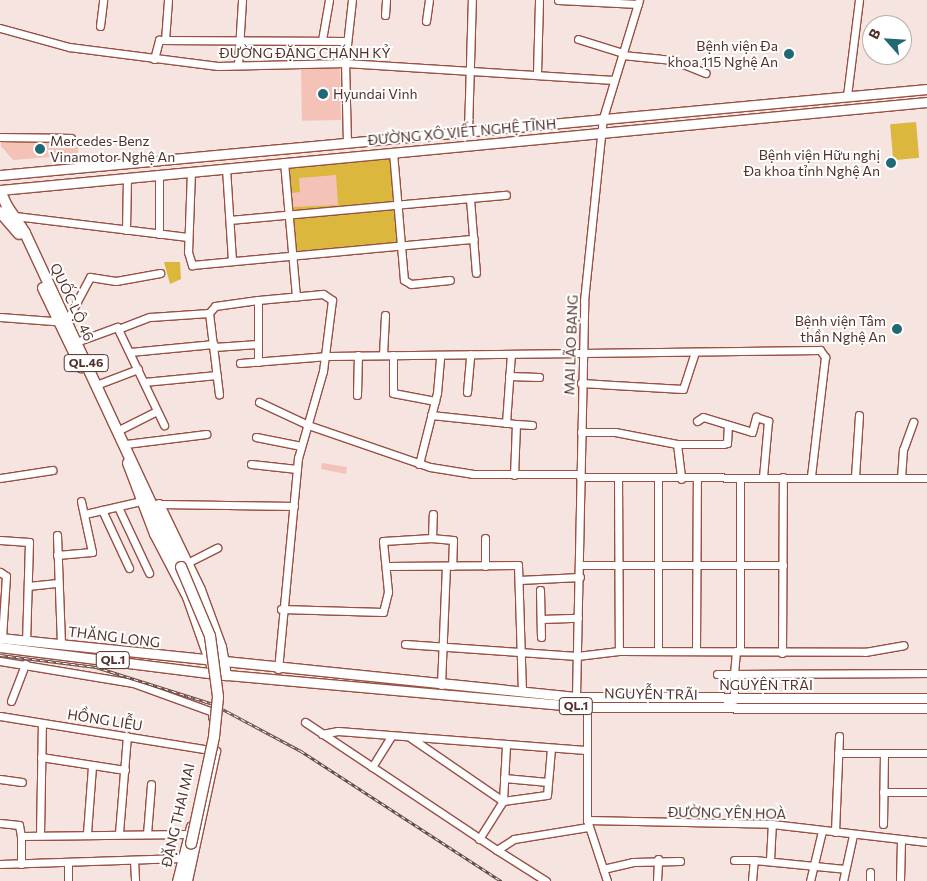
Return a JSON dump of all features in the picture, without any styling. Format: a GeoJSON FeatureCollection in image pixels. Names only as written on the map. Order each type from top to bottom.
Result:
{"type":"FeatureCollection","features":[{"type":"Feature","properties":{"kind":"highway","name":"QUỐC LỘ 46"},"geometry":{"type":"LineString","coordinates":[[0,190],[4,209],[20,235],[159,522],[184,565]]}},
{"type":"Feature","properties":{"kind":"highway","name":"QUỐC LỘ 46"},"geometry":{"type":"LineString","coordinates":[[4,209],[15,216],[61,321],[76,342],[116,432],[126,444],[131,464]]}},
{"type":"Feature","properties":{"kind":"highway"},"geometry":{"type":"LineString","coordinates":[[131,464],[141,501],[188,597],[208,662],[214,674]]}},
{"type":"Feature","properties":{"kind":"highway"},"geometry":{"type":"LineString","coordinates":[[131,464],[158,504],[225,663],[226,675]]}},
{"type":"Feature","properties":{"kind":"highway","name":"QL.46"},"geometry":{"type":"LineString","coordinates":[[184,565],[210,636],[217,676],[214,737],[190,839]]}},
{"type":"Feature","properties":{"kind":"highway","name":"ĐẶNG THAI MAI"},"geometry":{"type":"LineString","coordinates":[[182,881],[190,839]]}},
{"type":"Feature","properties":{"kind":"main road","name":"ĐƯỜNG XÔ VIẾT NGHỆ TĨNH"},"geometry":{"type":"LineString","coordinates":[[0,175],[163,158],[347,143],[927,89]]}},
{"type":"Feature","properties":{"kind":"main road"},"geometry":{"type":"LineString","coordinates":[[847,96],[848,110]]}},
{"type":"Feature","properties":{"kind":"main road","name":"ĐƯỜNG XÔ VIẾT NGHỆ TĨNH"},"geometry":{"type":"LineString","coordinates":[[0,190],[927,102]]}},
{"type":"Feature","properties":{"kind":"main road"},"geometry":{"type":"LineString","coordinates":[[347,143],[349,156]]}},
{"type":"Feature","properties":{"kind":"main road"},"geometry":{"type":"LineString","coordinates":[[162,174],[163,158]]}},
{"type":"Feature","properties":{"kind":"main road","name":"THĂNG LONG"},"geometry":{"type":"LineString","coordinates":[[1,643],[26,641],[61,644],[225,663]]}},
{"type":"Feature","properties":{"kind":"main road","name":"THĂNG LONG"},"geometry":{"type":"LineString","coordinates":[[1,643],[226,675]]}},
{"type":"Feature","properties":{"kind":"main road","name":"QL.1"},"geometry":{"type":"LineString","coordinates":[[225,663],[576,698]]}},
{"type":"Feature","properties":{"kind":"main road","name":"NGUYỄN TRÃI"},"geometry":{"type":"LineString","coordinates":[[226,675],[587,707],[927,708]]}},
{"type":"Feature","properties":{"kind":"main road"},"geometry":{"type":"LineString","coordinates":[[576,698],[587,707]]}},
{"type":"Feature","properties":{"kind":"main road","name":"NGUYÊN TRÃI"},"geometry":{"type":"LineString","coordinates":[[576,698],[734,700],[927,698]]}},
{"type":"Feature","properties":{"kind":"street"},"geometry":{"type":"LineString","coordinates":[[100,26],[103,0]]}},
{"type":"Feature","properties":{"kind":"street"},"geometry":{"type":"LineString","coordinates":[[165,40],[168,0]]}},
{"type":"Feature","properties":{"kind":"street"},"geometry":{"type":"LineString","coordinates":[[238,64],[242,0]]}},
{"type":"Feature","properties":{"kind":"street"},"geometry":{"type":"LineString","coordinates":[[322,40],[329,0]]}},
{"type":"Feature","properties":{"kind":"street"},"geometry":{"type":"LineString","coordinates":[[347,143],[344,63],[352,0]]}},
{"type":"Feature","properties":{"kind":"street"},"geometry":{"type":"LineString","coordinates":[[385,15],[386,0]]}},
{"type":"Feature","properties":{"kind":"street"},"geometry":{"type":"LineString","coordinates":[[426,21],[429,0]]}},
{"type":"Feature","properties":{"kind":"street"},"geometry":{"type":"LineString","coordinates":[[468,131],[472,0]]}},
{"type":"Feature","properties":{"kind":"street"},"geometry":{"type":"LineString","coordinates":[[537,73],[539,0]]}},
{"type":"Feature","properties":{"kind":"street"},"geometry":{"type":"LineString","coordinates":[[558,0],[638,2]]}},
{"type":"Feature","properties":{"kind":"street"},"geometry":{"type":"LineString","coordinates":[[847,96],[860,0]]}},
{"type":"Feature","properties":{"kind":"street","name":"MAI LÃO BẠNG"},"geometry":{"type":"LineString","coordinates":[[576,698],[581,565],[580,476],[584,301],[603,118],[638,2]]}},
{"type":"Feature","properties":{"kind":"street","name":"ĐƯỜNG ĐẶNG CHÁNH KỶ"},"geometry":{"type":"LineString","coordinates":[[0,28],[69,47],[154,59],[238,64],[344,63],[537,73],[613,80]]}},
{"type":"Feature","properties":{"kind":"street"},"geometry":{"type":"LineString","coordinates":[[578,39],[623,54],[673,60],[705,72]]}},
{"type":"Feature","properties":{"kind":"street"},"geometry":{"type":"LineString","coordinates":[[154,59],[158,41],[165,40],[322,40],[347,42]]}},
{"type":"Feature","properties":{"kind":"street"},"geometry":{"type":"LineString","coordinates":[[0,137],[71,138]]}},
{"type":"Feature","properties":{"kind":"street"},"geometry":{"type":"LineString","coordinates":[[393,152],[400,246],[407,283],[450,280]]}},
{"type":"Feature","properties":{"kind":"street"},"geometry":{"type":"LineString","coordinates":[[284,162],[296,296]]}},
{"type":"Feature","properties":{"kind":"street"},"geometry":{"type":"LineString","coordinates":[[226,168],[232,261]]}},
{"type":"Feature","properties":{"kind":"street"},"geometry":{"type":"LineString","coordinates":[[192,171],[188,237],[190,264],[474,239]]}},
{"type":"Feature","properties":{"kind":"street"},"geometry":{"type":"LineString","coordinates":[[159,234],[162,174]]}},
{"type":"Feature","properties":{"kind":"street"},"geometry":{"type":"LineString","coordinates":[[126,230],[127,177]]}},
{"type":"Feature","properties":{"kind":"street"},"geometry":{"type":"LineString","coordinates":[[230,220],[506,195]]}},
{"type":"Feature","properties":{"kind":"street"},"geometry":{"type":"LineString","coordinates":[[470,199],[476,273]]}},
{"type":"Feature","properties":{"kind":"street"},"geometry":{"type":"LineString","coordinates":[[15,216],[188,237]]}},
{"type":"Feature","properties":{"kind":"street"},"geometry":{"type":"LineString","coordinates":[[0,317],[61,321],[90,277],[116,281],[160,273]]}},
{"type":"Feature","properties":{"kind":"street"},"geometry":{"type":"LineString","coordinates":[[76,342],[150,317],[209,313],[215,306],[327,294],[332,300],[325,357],[301,446],[297,469],[281,609],[278,669]]}},
{"type":"Feature","properties":{"kind":"street"},"geometry":{"type":"LineString","coordinates":[[258,300],[258,362]]}},
{"type":"Feature","properties":{"kind":"street"},"geometry":{"type":"LineString","coordinates":[[209,313],[219,394]]}},
{"type":"Feature","properties":{"kind":"street"},"geometry":{"type":"LineString","coordinates":[[383,355],[384,315]]}},
{"type":"Feature","properties":{"kind":"street"},"geometry":{"type":"LineString","coordinates":[[118,329],[164,425]]}},
{"type":"Feature","properties":{"kind":"street"},"geometry":{"type":"LineString","coordinates":[[130,352],[214,345],[258,344]]}},
{"type":"Feature","properties":{"kind":"street"},"geometry":{"type":"LineString","coordinates":[[582,383],[683,389],[695,352]]}},
{"type":"Feature","properties":{"kind":"street"},"geometry":{"type":"LineString","coordinates":[[240,363],[358,355],[823,352],[811,477]]}},
{"type":"Feature","properties":{"kind":"street"},"geometry":{"type":"LineString","coordinates":[[467,392],[470,354]]}},
{"type":"Feature","properties":{"kind":"street"},"geometry":{"type":"LineString","coordinates":[[506,423],[511,354]]}},
{"type":"Feature","properties":{"kind":"street"},"geometry":{"type":"LineString","coordinates":[[357,395],[358,355]]}},
{"type":"Feature","properties":{"kind":"street"},"geometry":{"type":"LineString","coordinates":[[393,355],[393,394],[435,401]]}},
{"type":"Feature","properties":{"kind":"street"},"geometry":{"type":"LineString","coordinates":[[419,464],[435,401],[440,355]]}},
{"type":"Feature","properties":{"kind":"street"},"geometry":{"type":"LineString","coordinates":[[96,385],[138,369]]}},
{"type":"Feature","properties":{"kind":"street"},"geometry":{"type":"LineString","coordinates":[[144,382],[217,375]]}},
{"type":"Feature","properties":{"kind":"street"},"geometry":{"type":"LineString","coordinates":[[510,376],[539,377]]}},
{"type":"Feature","properties":{"kind":"street"},"geometry":{"type":"LineString","coordinates":[[259,402],[308,425],[419,464],[466,474],[618,477],[658,480],[763,477],[927,478]]}},
{"type":"Feature","properties":{"kind":"street"},"geometry":{"type":"LineString","coordinates":[[116,432],[156,411]]}},
{"type":"Feature","properties":{"kind":"street"},"geometry":{"type":"LineString","coordinates":[[431,415],[532,425]]}},
{"type":"Feature","properties":{"kind":"street"},"geometry":{"type":"LineString","coordinates":[[855,477],[859,415]]}},
{"type":"Feature","properties":{"kind":"street"},"geometry":{"type":"LineString","coordinates":[[697,421],[703,417],[752,432],[756,417],[768,421],[763,477]]}},
{"type":"Feature","properties":{"kind":"street"},"geometry":{"type":"LineString","coordinates":[[901,478],[903,450],[914,422]]}},
{"type":"Feature","properties":{"kind":"street"},"geometry":{"type":"LineString","coordinates":[[514,475],[516,424]]}},
{"type":"Feature","properties":{"kind":"street"},"geometry":{"type":"LineString","coordinates":[[581,432],[615,432],[677,444],[723,444],[727,442],[728,425]]}},
{"type":"Feature","properties":{"kind":"street"},"geometry":{"type":"LineString","coordinates":[[126,444],[206,434]]}},
{"type":"Feature","properties":{"kind":"street"},"geometry":{"type":"LineString","coordinates":[[256,438],[301,446]]}},
{"type":"Feature","properties":{"kind":"street"},"geometry":{"type":"LineString","coordinates":[[677,444],[681,479]]}},
{"type":"Feature","properties":{"kind":"street"},"geometry":{"type":"LineString","coordinates":[[251,464],[297,469]]}},
{"type":"Feature","properties":{"kind":"street"},"geometry":{"type":"LineString","coordinates":[[0,478],[52,470]]}},
{"type":"Feature","properties":{"kind":"street"},"geometry":{"type":"LineString","coordinates":[[618,477],[619,651]]}},
{"type":"Feature","properties":{"kind":"street"},"geometry":{"type":"LineString","coordinates":[[782,653],[783,477]]}},
{"type":"Feature","properties":{"kind":"street"},"geometry":{"type":"LineString","coordinates":[[734,700],[741,565],[740,478]]}},
{"type":"Feature","properties":{"kind":"street"},"geometry":{"type":"LineString","coordinates":[[658,480],[658,651]]}},
{"type":"Feature","properties":{"kind":"street"},"geometry":{"type":"LineString","coordinates":[[696,651],[697,480]]}},
{"type":"Feature","properties":{"kind":"street"},"geometry":{"type":"LineString","coordinates":[[57,555],[92,552],[81,501]]}},
{"type":"Feature","properties":{"kind":"street"},"geometry":{"type":"LineString","coordinates":[[85,514],[141,501]]}},
{"type":"Feature","properties":{"kind":"street"},"geometry":{"type":"LineString","coordinates":[[158,504],[294,506]]}},
{"type":"Feature","properties":{"kind":"street"},"geometry":{"type":"LineString","coordinates":[[118,507],[149,573]]}},
{"type":"Feature","properties":{"kind":"street"},"geometry":{"type":"LineString","coordinates":[[102,510],[129,568]]}},
{"type":"Feature","properties":{"kind":"street"},"geometry":{"type":"LineString","coordinates":[[431,538],[434,514]]}},
{"type":"Feature","properties":{"kind":"street"},"geometry":{"type":"LineString","coordinates":[[57,535],[61,644]]}},
{"type":"Feature","properties":{"kind":"street"},"geometry":{"type":"LineString","coordinates":[[281,609],[383,612],[387,604],[384,539],[431,538],[453,540],[449,566],[442,685]]}},
{"type":"Feature","properties":{"kind":"street"},"geometry":{"type":"LineString","coordinates":[[485,538],[485,566]]}},
{"type":"Feature","properties":{"kind":"street"},"geometry":{"type":"LineString","coordinates":[[0,540],[29,542],[26,641]]}},
{"type":"Feature","properties":{"kind":"street"},"geometry":{"type":"LineString","coordinates":[[184,565],[217,548]]}},
{"type":"Feature","properties":{"kind":"street"},"geometry":{"type":"LineString","coordinates":[[386,566],[517,565],[522,652],[522,692]]}},
{"type":"Feature","properties":{"kind":"street"},"geometry":{"type":"LineString","coordinates":[[581,565],[783,565]]}},
{"type":"Feature","properties":{"kind":"street"},"geometry":{"type":"LineString","coordinates":[[0,572],[6,576],[1,643]]}},
{"type":"Feature","properties":{"kind":"street"},"geometry":{"type":"LineString","coordinates":[[519,580],[580,577]]}},
{"type":"Feature","properties":{"kind":"street"},"geometry":{"type":"LineString","coordinates":[[28,586],[58,584]]}},
{"type":"Feature","properties":{"kind":"street"},"geometry":{"type":"LineString","coordinates":[[540,590],[540,637]]}},
{"type":"Feature","properties":{"kind":"street"},"geometry":{"type":"LineString","coordinates":[[541,619],[578,618]]}},
{"type":"Feature","properties":{"kind":"street"},"geometry":{"type":"LineString","coordinates":[[405,644],[577,656],[619,651],[869,652],[903,645]]}},
{"type":"Feature","properties":{"kind":"street"},"geometry":{"type":"LineString","coordinates":[[0,661],[122,680],[213,712],[207,749]]}},
{"type":"Feature","properties":{"kind":"street"},"geometry":{"type":"LineString","coordinates":[[11,701],[25,664]]}},
{"type":"Feature","properties":{"kind":"street"},"geometry":{"type":"LineString","coordinates":[[717,674],[927,673]]}},
{"type":"Feature","properties":{"kind":"street"},"geometry":{"type":"LineString","coordinates":[[587,707],[587,824],[607,881]]}},
{"type":"Feature","properties":{"kind":"street","name":"HỒNG LIỄU"},"geometry":{"type":"LineString","coordinates":[[0,716],[207,749]]}},
{"type":"Feature","properties":{"kind":"street"},"geometry":{"type":"LineString","coordinates":[[305,722],[479,839],[546,881]]}},
{"type":"Feature","properties":{"kind":"street"},"geometry":{"type":"LineString","coordinates":[[40,835],[42,723]]}},
{"type":"Feature","properties":{"kind":"street"},"geometry":{"type":"LineString","coordinates":[[322,734],[338,732],[586,750]]}},
{"type":"Feature","properties":{"kind":"street"},"geometry":{"type":"LineString","coordinates":[[119,833],[127,736]]}},
{"type":"Feature","properties":{"kind":"street"},"geometry":{"type":"LineString","coordinates":[[372,767],[391,736]]}},
{"type":"Feature","properties":{"kind":"street"},"geometry":{"type":"LineString","coordinates":[[835,832],[839,736]]}},
{"type":"Feature","properties":{"kind":"street"},"geometry":{"type":"LineString","coordinates":[[411,738],[503,801],[546,796],[551,748]]}},
{"type":"Feature","properties":{"kind":"street"},"geometry":{"type":"LineString","coordinates":[[479,839],[503,801],[506,745]]}},
{"type":"Feature","properties":{"kind":"street","name":"ĐẶNG THAI MAI"},"geometry":{"type":"LineString","coordinates":[[176,881],[182,858],[190,839],[207,749],[217,754],[188,881]]}},
{"type":"Feature","properties":{"kind":"street"},"geometry":{"type":"LineString","coordinates":[[838,753],[927,753]]}},
{"type":"Feature","properties":{"kind":"street"},"geometry":{"type":"LineString","coordinates":[[883,824],[884,753]]}},
{"type":"Feature","properties":{"kind":"street"},"geometry":{"type":"LineString","coordinates":[[41,757],[124,770]]}},
{"type":"Feature","properties":{"kind":"street"},"geometry":{"type":"LineString","coordinates":[[87,833],[92,766]]}},
{"type":"Feature","properties":{"kind":"street"},"geometry":{"type":"LineString","coordinates":[[0,778],[22,782]]}},
{"type":"Feature","properties":{"kind":"street"},"geometry":{"type":"LineString","coordinates":[[504,778],[548,782]]}},
{"type":"Feature","properties":{"kind":"street"},"geometry":{"type":"LineString","coordinates":[[200,782],[211,784]]}},
{"type":"Feature","properties":{"kind":"street"},"geometry":{"type":"LineString","coordinates":[[147,834],[151,784]]}},
{"type":"Feature","properties":{"kind":"street"},"geometry":{"type":"LineString","coordinates":[[883,792],[927,792]]}},
{"type":"Feature","properties":{"kind":"street"},"geometry":{"type":"LineString","coordinates":[[0,822],[19,825],[21,864]]}},
{"type":"Feature","properties":{"kind":"street","name":"ĐƯỜNG YÊN HOÀ"},"geometry":{"type":"LineString","coordinates":[[496,850],[514,840],[587,824],[772,824],[853,835],[927,842]]}},
{"type":"Feature","properties":{"kind":"street"},"geometry":{"type":"LineString","coordinates":[[770,860],[772,824]]}},
{"type":"Feature","properties":{"kind":"street"},"geometry":{"type":"LineString","coordinates":[[810,881],[822,831]]}},
{"type":"Feature","properties":{"kind":"street"},"geometry":{"type":"LineString","coordinates":[[21,836],[119,833],[190,839]]}},
{"type":"Feature","properties":{"kind":"street"},"geometry":{"type":"LineString","coordinates":[[843,881],[853,835]]}},
{"type":"Feature","properties":{"kind":"street"},"geometry":{"type":"LineString","coordinates":[[900,881],[901,840]]}},
{"type":"Feature","properties":{"kind":"street"},"geometry":{"type":"LineString","coordinates":[[0,864],[182,858]]}},
{"type":"Feature","properties":{"kind":"street"},"geometry":{"type":"LineString","coordinates":[[602,869],[658,859],[680,861]]}},
{"type":"Feature","properties":{"kind":"street"},"geometry":{"type":"LineString","coordinates":[[658,859],[658,881]]}},
{"type":"Feature","properties":{"kind":"street"},"geometry":{"type":"LineString","coordinates":[[134,860],[135,881]]}},
{"type":"Feature","properties":{"kind":"street"},"geometry":{"type":"LineString","coordinates":[[734,860],[815,863],[846,869]]}},
{"type":"Feature","properties":{"kind":"street"},"geometry":{"type":"LineString","coordinates":[[752,881],[754,860]]}},
{"type":"Feature","properties":{"kind":"street"},"geometry":{"type":"LineString","coordinates":[[68,862],[68,881]]}},
{"type":"Feature","properties":{"kind":"street"},"geometry":{"type":"LineString","coordinates":[[870,872],[870,881]]}},
{"type":"Feature","properties":{"kind":"shaded area"},"geometry":{"type":"Polygon","coordinates":[[[916,122],[919,158],[893,160],[890,124],[916,122]]]}},
{"type":"Feature","properties":{"kind":"shaded area"},"geometry":{"type":"Polygon","coordinates":[[[393,152],[400,246],[291,253],[284,160],[393,152]]]}},
{"type":"Feature","properties":{"kind":"shaded area"},"geometry":{"type":"Polygon","coordinates":[[[164,262],[180,262],[181,279],[170,284],[164,262]]]}},
{"type":"Feature","properties":{"kind":"building","name":"Hyundai Vinh"},"geometry":{"type":"Polygon","coordinates":[[[340,68],[341,120],[302,121],[301,69],[340,68]]]}},
{"type":"Feature","properties":{"kind":"building","name":"Mercedes-Benz Vinamotor Nghệ An"},"geometry":{"type":"Polygon","coordinates":[[[78,139],[78,152],[74,155],[13,160],[1,146],[1,142],[71,143],[78,139]]]}},
{"type":"Feature","properties":{"kind":"building"},"geometry":{"type":"Polygon","coordinates":[[[336,175],[338,205],[293,207],[292,193],[300,192],[299,178],[336,175]]]}},
{"type":"Feature","properties":{"kind":"building"},"geometry":{"type":"Polygon","coordinates":[[[322,463],[347,467],[346,474],[321,469],[322,463]]]}},
{"type":"Feature","properties":{"kind":"railway"},"geometry":{"type":"LineString","coordinates":[[0,655],[96,667],[213,704],[301,751],[501,881]]}},
{"type":"Feature","properties":{"kind":"place","name":"Bệnh viện Đa khoa 115 Nghệ An"},"geometry":{"type":"Point","coordinates":[789,54]}},
{"type":"Feature","properties":{"kind":"place","name":"Hyundai Vinh"},"geometry":{"type":"Point","coordinates":[323,94]}},
{"type":"Feature","properties":{"kind":"place","name":"Mercedes-Benz Vinamotor Nghệ An"},"geometry":{"type":"Point","coordinates":[40,149]}},
{"type":"Feature","properties":{"kind":"place","name":"Bệnh viện Hữu nghị Đa khoa tỉnh Nghệ An"},"geometry":{"type":"Point","coordinates":[891,163]}},
{"type":"Feature","properties":{"kind":"place","name":"Bệnh viện Tâm thần Nghệ An"},"geometry":{"type":"Point","coordinates":[897,329]}}]}
